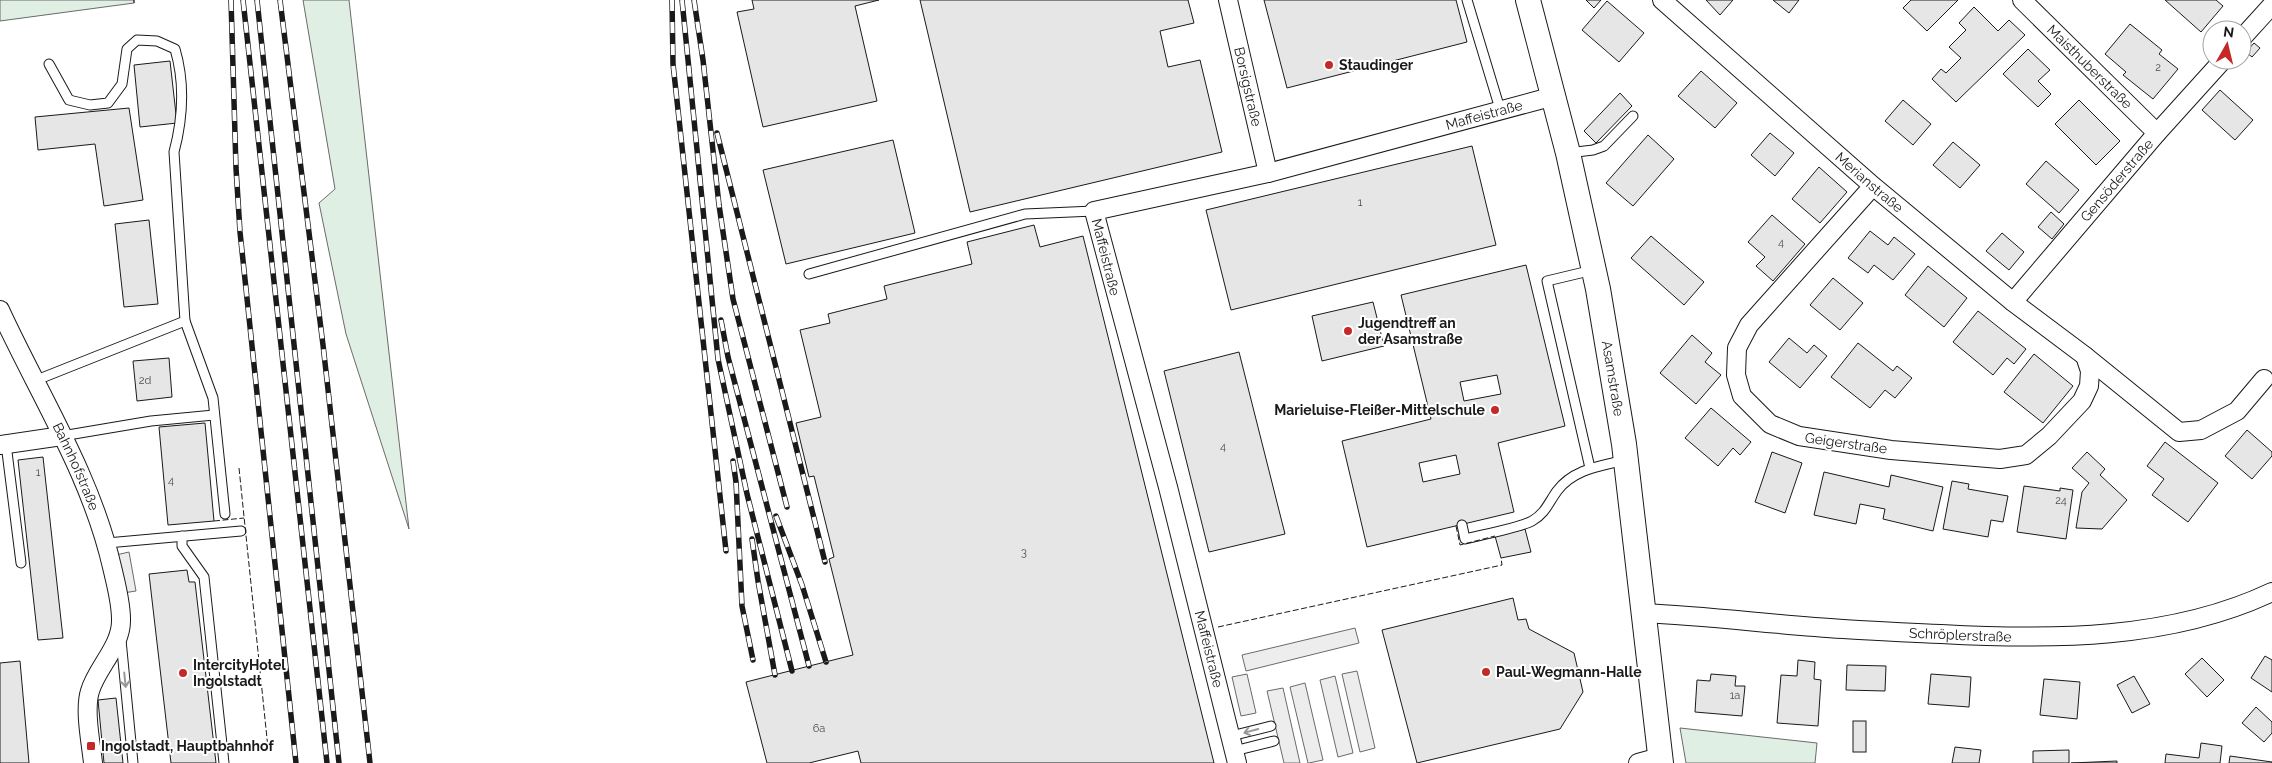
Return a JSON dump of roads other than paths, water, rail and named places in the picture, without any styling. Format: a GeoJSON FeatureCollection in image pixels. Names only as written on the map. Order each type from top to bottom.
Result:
{"type":"FeatureCollection","features":[{"type":"Feature","properties":{"kind":"street","name":"Borsigstraße"},"geometry":{"type":"LineString","coordinates":[[1228,0],[1268,173]]}},
{"type":"Feature","properties":{"kind":"street","name":"Asamstraße"},"geometry":{"type":"LineString","coordinates":[[1528,0],[1568,153],[1594,270],[1626,460],[1643,613],[1653,761]]}},
{"type":"Feature","properties":{"kind":"street","name":"Merianstraße"},"geometry":{"type":"LineString","coordinates":[[1662,0],[1873,186],[2088,364],[2179,432],[2201,430],[2237,411],[2264,379]]}},
{"type":"Feature","properties":{"kind":"street","name":"Maisthuberstraße"},"geometry":{"type":"LineString","coordinates":[[2022,0],[2157,133]]}},
{"type":"Feature","properties":{"kind":"street"},"geometry":{"type":"LineString","coordinates":[[2252,27],[2272,5]]}},
{"type":"Feature","properties":{"kind":"street","name":"Gensöderstraße"},"geometry":{"type":"LineString","coordinates":[[2013,302],[2157,133],[2214,70]]}},
{"type":"Feature","properties":{"kind":"street","name":"Maffeistraße"},"geometry":{"type":"LineString","coordinates":[[1234,750],[1171,496],[1094,211],[1268,173],[1554,96]]}},
{"type":"Feature","properties":{"kind":"street","name":"Geigerstraße"},"geometry":{"type":"LineString","coordinates":[[1873,186],[1749,325],[1737,348],[1736,376],[1742,396],[1770,424],[1799,436],[1891,450],[2000,459],[2026,455],[2049,436],[2082,401],[2089,386],[2088,364]]}},
{"type":"Feature","properties":{"kind":"street","name":"Bahnhofstraße"},"geometry":{"type":"LineString","coordinates":[[0,310],[85,483],[106,544],[121,617],[120,632],[89,692],[88,706],[93,763]]}},
{"type":"Feature","properties":{"kind":"street"},"geometry":{"type":"LineString","coordinates":[[3,444],[62,436]]}},
{"type":"Feature","properties":{"kind":"street","name":"Schröplerstraße"},"geometry":{"type":"LineString","coordinates":[[1643,613],[1705,616],[1842,629],[2015,637],[2090,634],[2170,625],[2250,603],[2272,592]]}},
{"type":"Feature","properties":{"kind":"lane"},"geometry":{"type":"LineString","coordinates":[[1467,0],[1500,109]]}},
{"type":"Feature","properties":{"kind":"lane"},"geometry":{"type":"LineString","coordinates":[[49,64],[69,100],[90,105],[108,103],[122,84],[128,49],[137,40],[158,41],[175,50],[180,65],[182,104],[180,131],[174,152],[185,321],[213,398],[225,514]]}},
{"type":"Feature","properties":{"kind":"lane"},"geometry":{"type":"LineString","coordinates":[[1568,153],[1593,150],[1604,146],[1633,116]]}},
{"type":"Feature","properties":{"kind":"lane"},"geometry":{"type":"LineString","coordinates":[[809,274],[1025,214],[1094,211]]}},
{"type":"Feature","properties":{"kind":"lane"},"geometry":{"type":"LineString","coordinates":[[1590,468],[1548,281],[1594,270]]}},
{"type":"Feature","properties":{"kind":"lane"},"geometry":{"type":"LineString","coordinates":[[34,380],[185,321]]}},
{"type":"Feature","properties":{"kind":"lane"},"geometry":{"type":"LineString","coordinates":[[62,436],[151,421],[214,415]]}},
{"type":"Feature","properties":{"kind":"lane"},"geometry":{"type":"LineString","coordinates":[[3,444],[22,563]]}},
{"type":"Feature","properties":{"kind":"lane"},"geometry":{"type":"LineString","coordinates":[[1462,525],[1465,539],[1532,522],[1546,510],[1557,490],[1573,476],[1590,468],[1626,460]]}},
{"type":"Feature","properties":{"kind":"lane"},"geometry":{"type":"LineString","coordinates":[[106,544],[241,531]]}},
{"type":"Feature","properties":{"kind":"lane"},"geometry":{"type":"LineString","coordinates":[[182,536],[182,546],[204,577],[224,763]]}},
{"type":"Feature","properties":{"kind":"lane","name":"Bahnhofstraße"},"geometry":{"type":"LineString","coordinates":[[120,632],[134,763]]}},
{"type":"Feature","properties":{"kind":"lane"},"geometry":{"type":"LineString","coordinates":[[1234,750],[1271,726]]}},
{"type":"Feature","properties":{"kind":"lane"},"geometry":{"type":"LineString","coordinates":[[1234,750],[1274,741]]}},
{"type":"Feature","properties":{"kind":"railway"},"geometry":{"type":"LineString","coordinates":[[231,0],[236,168],[240,232],[296,763]]}},
{"type":"Feature","properties":{"kind":"railway"},"geometry":{"type":"LineString","coordinates":[[243,0],[327,763]]}},
{"type":"Feature","properties":{"kind":"railway"},"geometry":{"type":"LineString","coordinates":[[257,0],[339,763]]}},
{"type":"Feature","properties":{"kind":"railway"},"geometry":{"type":"LineString","coordinates":[[280,0],[323,345],[370,763]]}},
{"type":"Feature","properties":{"kind":"railway"},"geometry":{"type":"LineString","coordinates":[[672,0],[673,64],[726,551]]}},
{"type":"Feature","properties":{"kind":"railway"},"geometry":{"type":"LineString","coordinates":[[682,0],[718,359],[747,494],[792,671]]}},
{"type":"Feature","properties":{"kind":"railway"},"geometry":{"type":"LineString","coordinates":[[694,0],[703,60],[719,205],[733,299],[787,507]]}},
{"type":"Feature","properties":{"kind":"railway"},"geometry":{"type":"LineString","coordinates":[[717,133],[825,562]]}},
{"type":"Feature","properties":{"kind":"railway"},"geometry":{"type":"LineString","coordinates":[[721,320],[728,357],[809,666]]}},
{"type":"Feature","properties":{"kind":"railway"},"geometry":{"type":"LineString","coordinates":[[733,461],[736,482],[742,606],[753,660]]}},
{"type":"Feature","properties":{"kind":"railway"},"geometry":{"type":"LineString","coordinates":[[776,516],[802,585],[826,662]]}},
{"type":"Feature","properties":{"kind":"railway"},"geometry":{"type":"LineString","coordinates":[[752,539],[775,675]]}},
{"type":"Feature","properties":{"kind":"place","name":"Staudinger"},"geometry":{"type":"Point","coordinates":[1329,65]}},
{"type":"Feature","properties":{"kind":"place","name":"Jugendtreff an der Asamstraße"},"geometry":{"type":"Point","coordinates":[1348,331]}},
{"type":"Feature","properties":{"kind":"place","name":"Marieluise-Fleißer-Mittelschule"},"geometry":{"type":"Point","coordinates":[1495,410]}},
{"type":"Feature","properties":{"kind":"place","name":"Paul-Wegmann-Halle"},"geometry":{"type":"Point","coordinates":[1486,672]}},
{"type":"Feature","properties":{"kind":"place","name":"IntercityHotel Ingolstadt"},"geometry":{"type":"Point","coordinates":[183,673]}},
{"type":"Feature","properties":{"kind":"place","name":"Ingolstadt, Hauptbahnhof"},"geometry":{"type":"Point","coordinates":[91,746]}}]}
